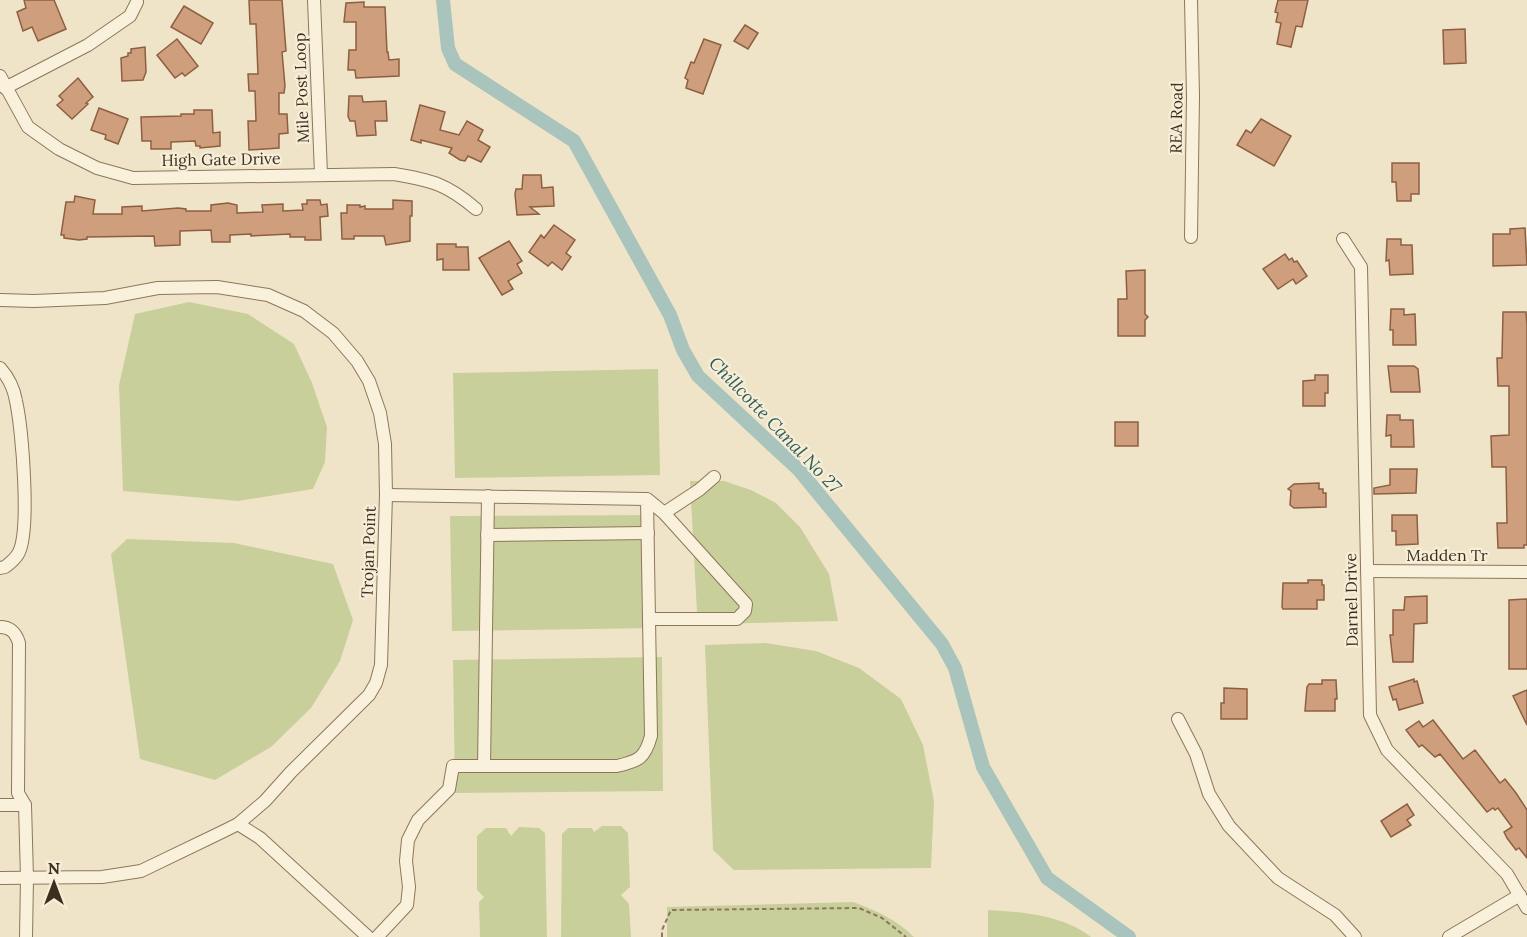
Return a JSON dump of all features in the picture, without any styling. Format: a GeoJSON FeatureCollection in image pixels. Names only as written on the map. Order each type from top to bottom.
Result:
{"type":"FeatureCollection","features":[{"type":"Feature","properties":{"kind":"street","name":"Mile Post Loop"},"geometry":{"type":"LineString","coordinates":[[314,0],[321,174]]}},
{"type":"Feature","properties":{"kind":"street","name":"REA Road"},"geometry":{"type":"LineString","coordinates":[[1191,0],[1193,96],[1191,237]]}},
{"type":"Feature","properties":{"kind":"street"},"geometry":{"type":"LineString","coordinates":[[3,82],[88,45],[130,16],[136,2]]}},
{"type":"Feature","properties":{"kind":"street","name":"High Gate Drive"},"geometry":{"type":"LineString","coordinates":[[3,82],[28,127],[59,149],[97,168],[133,178],[394,174],[428,179],[458,194],[476,209]]}},
{"type":"Feature","properties":{"kind":"street","name":"Darnel Drive"},"geometry":{"type":"LineString","coordinates":[[1343,239],[1361,267],[1370,715],[1387,750],[1507,874],[1527,908]]}},
{"type":"Feature","properties":{"kind":"street","name":"Trojan Point"},"geometry":{"type":"LineString","coordinates":[[0,300],[105,298],[158,288],[217,287],[268,295],[304,311],[333,333],[357,360],[369,381],[380,413],[385,444],[386,495],[381,665],[376,683],[369,695],[265,801],[238,824],[141,871],[102,877],[0,878]]}},
{"type":"Feature","properties":{"kind":"street"},"geometry":{"type":"LineString","coordinates":[[0,368],[8,376],[16,400],[24,468],[24,535],[18,554],[5,567],[0,568]]}},
{"type":"Feature","properties":{"kind":"street"},"geometry":{"type":"LineString","coordinates":[[664,513],[714,477]]}},
{"type":"Feature","properties":{"kind":"street"},"geometry":{"type":"LineString","coordinates":[[386,495],[647,499],[664,513],[746,604],[745,611],[737,619],[649,619]]}},
{"type":"Feature","properties":{"kind":"street"},"geometry":{"type":"LineString","coordinates":[[484,766],[488,496]]}},
{"type":"Feature","properties":{"kind":"street"},"geometry":{"type":"LineString","coordinates":[[377,937],[407,905],[408,840],[418,820],[449,789],[453,766],[617,766],[633,762],[647,752],[651,736],[647,499]]}},
{"type":"Feature","properties":{"kind":"street"},"geometry":{"type":"LineString","coordinates":[[487,535],[648,533]]}},
{"type":"Feature","properties":{"kind":"street","name":"Madden Tr"},"geometry":{"type":"LineString","coordinates":[[1367,571],[1527,572]]}},
{"type":"Feature","properties":{"kind":"street"},"geometry":{"type":"LineString","coordinates":[[0,627],[6,627],[16,634],[19,643],[18,793],[25,805],[26,937]]}},
{"type":"Feature","properties":{"kind":"street"},"geometry":{"type":"LineString","coordinates":[[1178,719],[1196,754],[1209,794],[1229,826],[1278,878],[1335,915],[1355,937]]}},
{"type":"Feature","properties":{"kind":"street"},"geometry":{"type":"LineString","coordinates":[[0,805],[25,805]]}},
{"type":"Feature","properties":{"kind":"street"},"geometry":{"type":"LineString","coordinates":[[238,824],[260,838],[368,937]]}},
{"type":"Feature","properties":{"kind":"street"},"geometry":{"type":"LineString","coordinates":[[1449,937],[1520,895]]}},
{"type":"Feature","properties":{"kind":"path"},"geometry":{"type":"LineString","coordinates":[[662,937],[662,930],[671,910],[859,908],[882,918],[906,937]]}},
{"type":"Feature","properties":{"kind":"green space"},"geometry":{"type":"Polygon","coordinates":[[[189,302],[248,314],[294,344],[312,383],[327,427],[325,462],[313,489],[238,501],[123,491],[119,385],[135,314],[189,302]]]}},
{"type":"Feature","properties":{"kind":"green space"},"geometry":{"type":"Polygon","coordinates":[[[658,369],[660,475],[455,478],[453,373],[658,369]]]}},
{"type":"Feature","properties":{"kind":"green space"},"geometry":{"type":"Polygon","coordinates":[[[690,481],[724,481],[751,490],[776,503],[800,527],[829,574],[838,621],[708,624],[697,613],[690,481]]]}},
{"type":"Feature","properties":{"kind":"green space"},"geometry":{"type":"Polygon","coordinates":[[[654,515],[655,628],[452,631],[450,516],[654,515]]]}},
{"type":"Feature","properties":{"kind":"green space"},"geometry":{"type":"Polygon","coordinates":[[[127,539],[234,543],[333,564],[353,620],[340,661],[311,708],[271,747],[215,780],[140,759],[111,554],[127,539]]]}},
{"type":"Feature","properties":{"kind":"green space"},"geometry":{"type":"Polygon","coordinates":[[[765,643],[816,651],[859,668],[901,699],[923,745],[934,801],[931,868],[734,870],[713,850],[705,645],[765,643]]]}},
{"type":"Feature","properties":{"kind":"green space"},"geometry":{"type":"Polygon","coordinates":[[[662,657],[663,791],[455,793],[453,660],[662,657]]]}},
{"type":"Feature","properties":{"kind":"green space"},"geometry":{"type":"Polygon","coordinates":[[[602,826],[621,826],[628,833],[630,887],[621,895],[629,904],[631,937],[561,937],[562,834],[568,828],[592,828],[594,832],[602,826]]]}},
{"type":"Feature","properties":{"kind":"green space"},"geometry":{"type":"Polygon","coordinates":[[[519,827],[539,828],[545,833],[547,937],[480,937],[479,902],[484,897],[477,890],[477,836],[486,828],[506,828],[511,836],[519,827]]]}},
{"type":"Feature","properties":{"kind":"green space"},"geometry":{"type":"Polygon","coordinates":[[[853,902],[886,916],[914,937],[667,937],[667,907],[853,902]]]}},
{"type":"Feature","properties":{"kind":"green space"},"geometry":{"type":"Polygon","coordinates":[[[988,910],[1055,919],[1091,937],[988,937],[988,910]]]}},
{"type":"Feature","properties":{"kind":"building"},"geometry":{"type":"Polygon","coordinates":[[[24,0],[54,0],[66,29],[38,41],[32,27],[23,31],[17,12],[26,8],[24,0]]]}},
{"type":"Feature","properties":{"kind":"building"},"geometry":{"type":"Polygon","coordinates":[[[249,0],[282,0],[286,51],[282,52],[285,86],[284,93],[279,93],[279,114],[287,114],[288,133],[279,134],[279,148],[249,150],[248,121],[256,121],[255,91],[249,91],[248,74],[258,74],[256,24],[250,24],[249,0]]]}},
{"type":"Feature","properties":{"kind":"building"},"geometry":{"type":"Polygon","coordinates":[[[1278,0],[1308,0],[1302,27],[1296,26],[1291,47],[1277,44],[1281,23],[1276,22],[1278,13],[1275,12],[1278,0]]]}},
{"type":"Feature","properties":{"kind":"building"},"geometry":{"type":"Polygon","coordinates":[[[364,2],[364,7],[385,7],[387,52],[389,60],[399,59],[399,76],[356,78],[355,70],[348,70],[349,50],[356,50],[356,22],[344,22],[346,3],[364,2]]]}},
{"type":"Feature","properties":{"kind":"building"},"geometry":{"type":"Polygon","coordinates":[[[184,6],[213,23],[201,44],[171,27],[184,6]]]}},
{"type":"Feature","properties":{"kind":"building"},"geometry":{"type":"Polygon","coordinates":[[[745,25],[758,33],[748,49],[734,41],[745,25]]]}},
{"type":"Feature","properties":{"kind":"building"},"geometry":{"type":"Polygon","coordinates":[[[1465,29],[1466,63],[1444,64],[1443,30],[1465,29]]]}},
{"type":"Feature","properties":{"kind":"building"},"geometry":{"type":"Polygon","coordinates":[[[177,39],[198,66],[185,76],[182,73],[175,78],[157,55],[177,39]]]}},
{"type":"Feature","properties":{"kind":"building"},"geometry":{"type":"Polygon","coordinates":[[[704,39],[721,45],[703,94],[686,88],[688,80],[685,78],[704,39]]]}},
{"type":"Feature","properties":{"kind":"building"},"geometry":{"type":"Polygon","coordinates":[[[145,47],[146,72],[143,80],[122,81],[121,58],[128,56],[131,49],[145,47]]]}},
{"type":"Feature","properties":{"kind":"building"},"geometry":{"type":"Polygon","coordinates":[[[78,78],[93,97],[72,119],[57,105],[63,100],[59,96],[78,78]]]}},
{"type":"Feature","properties":{"kind":"building"},"geometry":{"type":"Polygon","coordinates":[[[349,96],[362,96],[363,102],[386,101],[387,121],[375,121],[376,135],[357,136],[355,121],[350,121],[348,116],[349,96]]]}},
{"type":"Feature","properties":{"kind":"building"},"geometry":{"type":"Polygon","coordinates":[[[420,105],[445,112],[440,130],[459,135],[467,121],[483,130],[478,140],[490,147],[481,162],[468,156],[465,161],[460,160],[449,153],[452,148],[421,140],[421,143],[411,140],[420,105]]]}},
{"type":"Feature","properties":{"kind":"building"},"geometry":{"type":"Polygon","coordinates":[[[99,108],[128,119],[118,144],[105,139],[106,135],[91,130],[99,108]]]}},
{"type":"Feature","properties":{"kind":"building"},"geometry":{"type":"Polygon","coordinates":[[[194,110],[212,110],[213,133],[220,132],[220,146],[200,148],[196,146],[195,141],[171,142],[171,149],[151,149],[151,141],[142,141],[141,117],[181,116],[181,114],[194,114],[194,110]]]}},
{"type":"Feature","properties":{"kind":"building"},"geometry":{"type":"Polygon","coordinates":[[[1261,119],[1291,136],[1274,166],[1237,145],[1246,130],[1251,133],[1261,119]]]}},
{"type":"Feature","properties":{"kind":"building"},"geometry":{"type":"Polygon","coordinates":[[[1392,163],[1419,163],[1419,194],[1411,194],[1411,201],[1397,201],[1396,182],[1392,182],[1392,163]]]}},
{"type":"Feature","properties":{"kind":"building"},"geometry":{"type":"Polygon","coordinates":[[[523,175],[541,175],[542,188],[553,187],[554,206],[530,207],[539,214],[517,215],[515,194],[516,189],[522,189],[523,175]]]}},
{"type":"Feature","properties":{"kind":"building"},"geometry":{"type":"Polygon","coordinates":[[[75,196],[95,200],[93,214],[122,214],[122,207],[142,206],[142,211],[178,208],[186,209],[186,211],[211,211],[211,205],[228,203],[237,205],[237,213],[263,212],[262,205],[283,204],[283,211],[303,210],[302,204],[307,204],[307,200],[320,200],[321,205],[327,204],[328,216],[320,217],[321,240],[305,240],[305,237],[290,237],[290,234],[251,236],[251,234],[230,235],[230,242],[212,242],[211,230],[180,231],[180,245],[155,246],[154,236],[87,237],[87,239],[79,240],[64,238],[64,235],[61,235],[66,202],[74,202],[75,196]]]}},
{"type":"Feature","properties":{"kind":"building"},"geometry":{"type":"Polygon","coordinates":[[[393,200],[412,201],[410,241],[386,245],[384,236],[354,236],[354,239],[342,239],[341,213],[347,213],[347,205],[365,206],[365,209],[393,209],[393,200]]]}},
{"type":"Feature","properties":{"kind":"building"},"geometry":{"type":"Polygon","coordinates":[[[554,225],[575,240],[566,253],[571,257],[562,270],[552,262],[548,266],[529,252],[541,235],[544,238],[554,225]]]}},
{"type":"Feature","properties":{"kind":"building"},"geometry":{"type":"Polygon","coordinates":[[[1525,228],[1527,265],[1493,266],[1493,234],[1510,234],[1510,229],[1525,228]]]}},
{"type":"Feature","properties":{"kind":"building"},"geometry":{"type":"Polygon","coordinates":[[[1387,239],[1401,239],[1401,245],[1412,245],[1413,274],[1390,275],[1389,260],[1386,261],[1387,239]]]}},
{"type":"Feature","properties":{"kind":"building"},"geometry":{"type":"Polygon","coordinates":[[[509,241],[522,261],[517,264],[522,273],[508,281],[513,289],[502,295],[479,258],[509,241]]]}},
{"type":"Feature","properties":{"kind":"building"},"geometry":{"type":"Polygon","coordinates":[[[437,244],[456,244],[456,247],[468,247],[469,270],[443,270],[443,259],[437,260],[437,244]]]}},
{"type":"Feature","properties":{"kind":"building"},"geometry":{"type":"Polygon","coordinates":[[[1285,254],[1289,260],[1292,258],[1294,262],[1297,261],[1307,276],[1296,284],[1293,279],[1278,289],[1263,269],[1285,254]]]}},
{"type":"Feature","properties":{"kind":"building"},"geometry":{"type":"Polygon","coordinates":[[[1145,270],[1145,314],[1148,317],[1145,320],[1145,336],[1118,336],[1118,299],[1127,299],[1126,271],[1145,270]]]}},
{"type":"Feature","properties":{"kind":"building"},"geometry":{"type":"Polygon","coordinates":[[[1391,309],[1404,309],[1404,315],[1415,314],[1416,345],[1393,345],[1393,330],[1390,330],[1391,309]]]}},
{"type":"Feature","properties":{"kind":"building"},"geometry":{"type":"Polygon","coordinates":[[[1503,312],[1526,312],[1527,545],[1524,545],[1524,548],[1498,548],[1497,523],[1507,523],[1506,467],[1492,467],[1491,436],[1509,435],[1509,386],[1498,386],[1497,358],[1502,358],[1503,312]]]}},
{"type":"Feature","properties":{"kind":"building"},"geometry":{"type":"Polygon","coordinates":[[[1388,366],[1414,366],[1418,369],[1420,392],[1391,392],[1388,366]]]}},
{"type":"Feature","properties":{"kind":"building"},"geometry":{"type":"Polygon","coordinates":[[[1315,375],[1328,375],[1325,406],[1303,406],[1303,381],[1315,380],[1315,375]]]}},
{"type":"Feature","properties":{"kind":"building"},"geometry":{"type":"Polygon","coordinates":[[[1387,415],[1400,415],[1400,420],[1413,420],[1414,447],[1391,447],[1391,435],[1386,436],[1387,415]]]}},
{"type":"Feature","properties":{"kind":"building"},"geometry":{"type":"Polygon","coordinates":[[[1115,422],[1138,422],[1138,446],[1115,446],[1115,422]]]}},
{"type":"Feature","properties":{"kind":"building"},"geometry":{"type":"Polygon","coordinates":[[[1390,469],[1417,469],[1416,493],[1374,494],[1374,488],[1390,485],[1390,469]]]}},
{"type":"Feature","properties":{"kind":"building"},"geometry":{"type":"Polygon","coordinates":[[[1319,483],[1319,489],[1323,489],[1323,493],[1326,493],[1326,507],[1294,508],[1290,505],[1291,491],[1288,489],[1294,484],[1319,483]]]}},
{"type":"Feature","properties":{"kind":"building"},"geometry":{"type":"Polygon","coordinates":[[[1392,515],[1417,515],[1418,544],[1396,545],[1396,531],[1392,531],[1392,515]]]}},
{"type":"Feature","properties":{"kind":"building"},"geometry":{"type":"Polygon","coordinates":[[[1308,580],[1322,580],[1322,585],[1324,585],[1324,600],[1317,600],[1317,609],[1283,609],[1283,583],[1308,583],[1308,580]]]}},
{"type":"Feature","properties":{"kind":"building"},"geometry":{"type":"Polygon","coordinates":[[[1427,596],[1427,623],[1414,624],[1413,662],[1393,662],[1390,635],[1393,635],[1393,610],[1404,610],[1405,597],[1427,596]]]}},
{"type":"Feature","properties":{"kind":"building"},"geometry":{"type":"Polygon","coordinates":[[[1527,599],[1527,669],[1509,669],[1509,600],[1527,599]]]}},
{"type":"Feature","properties":{"kind":"building"},"geometry":{"type":"Polygon","coordinates":[[[1414,679],[1414,682],[1417,681],[1423,703],[1399,710],[1389,687],[1414,679]]]}},
{"type":"Feature","properties":{"kind":"building"},"geometry":{"type":"Polygon","coordinates":[[[1322,680],[1336,680],[1335,711],[1305,711],[1307,687],[1309,684],[1322,684],[1322,680]]]}},
{"type":"Feature","properties":{"kind":"building"},"geometry":{"type":"Polygon","coordinates":[[[1224,688],[1247,689],[1247,719],[1221,719],[1224,688]]]}},
{"type":"Feature","properties":{"kind":"building"},"geometry":{"type":"Polygon","coordinates":[[[1527,690],[1527,725],[1513,696],[1527,690]]]}},
{"type":"Feature","properties":{"kind":"building"},"geometry":{"type":"Polygon","coordinates":[[[1433,720],[1463,759],[1475,750],[1500,783],[1505,779],[1516,793],[1527,810],[1527,858],[1519,848],[1516,850],[1507,838],[1504,832],[1512,827],[1498,808],[1487,812],[1440,754],[1435,757],[1422,745],[1419,747],[1406,730],[1419,721],[1423,727],[1433,720]]]}},
{"type":"Feature","properties":{"kind":"building"},"geometry":{"type":"Polygon","coordinates":[[[1407,804],[1414,815],[1407,820],[1411,825],[1391,837],[1381,821],[1407,804]]]}},
{"type":"Feature","properties":{"kind":"waterway","name":"Chillcotte Canal No 27"},"geometry":{"type":"LineString","coordinates":[[443,0],[448,48],[455,64],[574,141],[670,315],[683,350],[698,376],[799,470],[942,644],[955,668],[983,767],[1047,878],[1129,937]]}}]}
